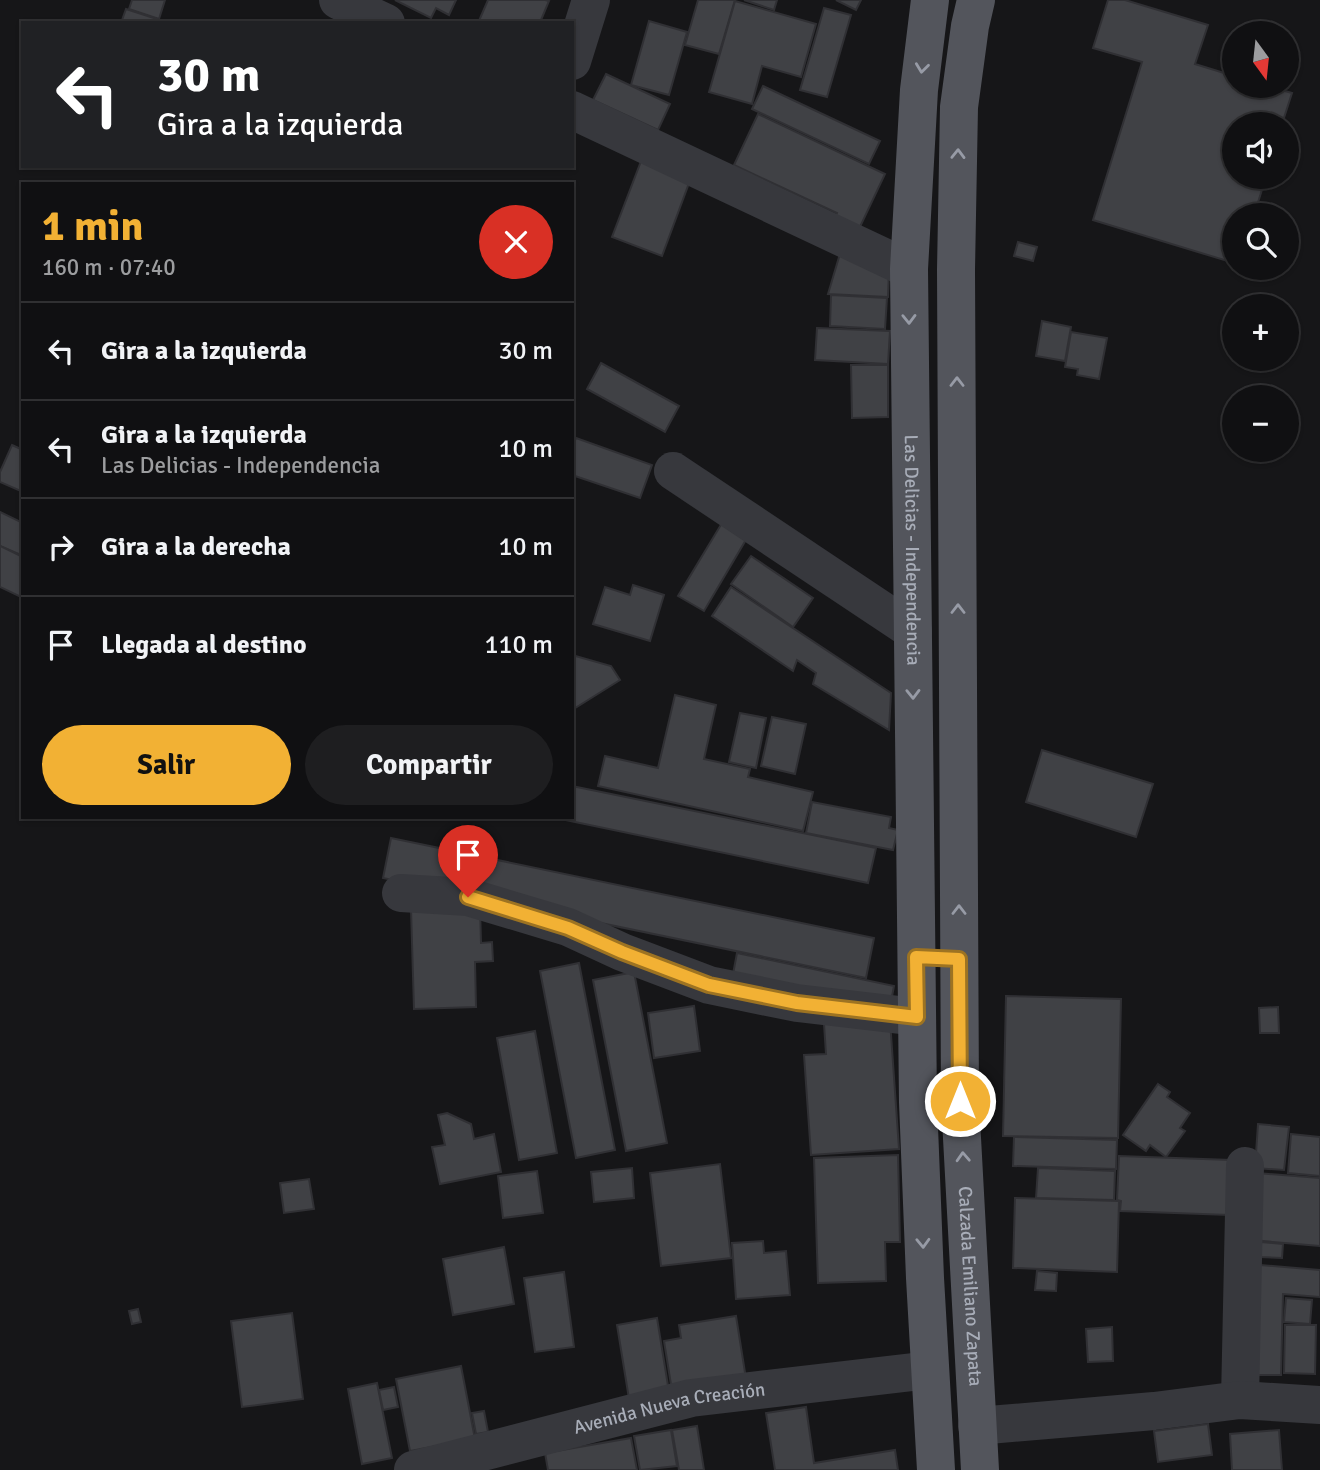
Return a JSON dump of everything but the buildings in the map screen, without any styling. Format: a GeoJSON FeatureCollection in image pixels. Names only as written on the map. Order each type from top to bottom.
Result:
{"type":"FeatureCollection","features":[{"type":"Feature","properties":{"kind":"main road","name":"Las Delicias - Independencia"},"geometry":{"type":"LineString","coordinates":[[930,0],[919,90],[909,269],[918,1102],[930,1370]]}},
{"type":"Feature","properties":{"kind":"main road"},"geometry":{"type":"LineString","coordinates":[[916,957],[959,959],[959,107],[975,0]]}},
{"type":"Feature","properties":{"kind":"main road","name":"Calzada Emiliano Zapata"},"geometry":{"type":"LineString","coordinates":[[959,959],[960,1101],[980,1470]]}},
{"type":"Feature","properties":{"kind":"main road"},"geometry":{"type":"LineString","coordinates":[[930,1370],[936,1470]]}},
{"type":"Feature","properties":{"kind":"street"},"geometry":{"type":"LineString","coordinates":[[338,0],[382,21]]}},
{"type":"Feature","properties":{"kind":"street"},"geometry":{"type":"LineString","coordinates":[[574,55],[591,0]]}},
{"type":"Feature","properties":{"kind":"street"},"geometry":{"type":"LineString","coordinates":[[574,111],[909,269]]}},
{"type":"Feature","properties":{"kind":"street"},"geometry":{"type":"LineString","coordinates":[[673,471],[912,631]]}},
{"type":"Feature","properties":{"kind":"street"},"geometry":{"type":"LineString","coordinates":[[401,893],[468,897],[568,928],[709,985],[797,1003],[917,1017]]}},
{"type":"Feature","properties":{"kind":"street"},"geometry":{"type":"LineString","coordinates":[[1240,1399],[1245,1166]]}},
{"type":"Feature","properties":{"kind":"street","name":"Avenida Nueva Creación"},"geometry":{"type":"LineString","coordinates":[[413,1470],[691,1398],[930,1370]]}},
{"type":"Feature","properties":{"kind":"street"},"geometry":{"type":"LineString","coordinates":[[977,1426],[1154,1411],[1240,1399],[1320,1405]]}},
{"type":"Feature","properties":{"kind":"route"},"geometry":{"type":"LineString","coordinates":[[468,897],[568,928],[709,985],[797,1003],[917,1017],[916,957],[959,959],[960,1101]]}}]}
